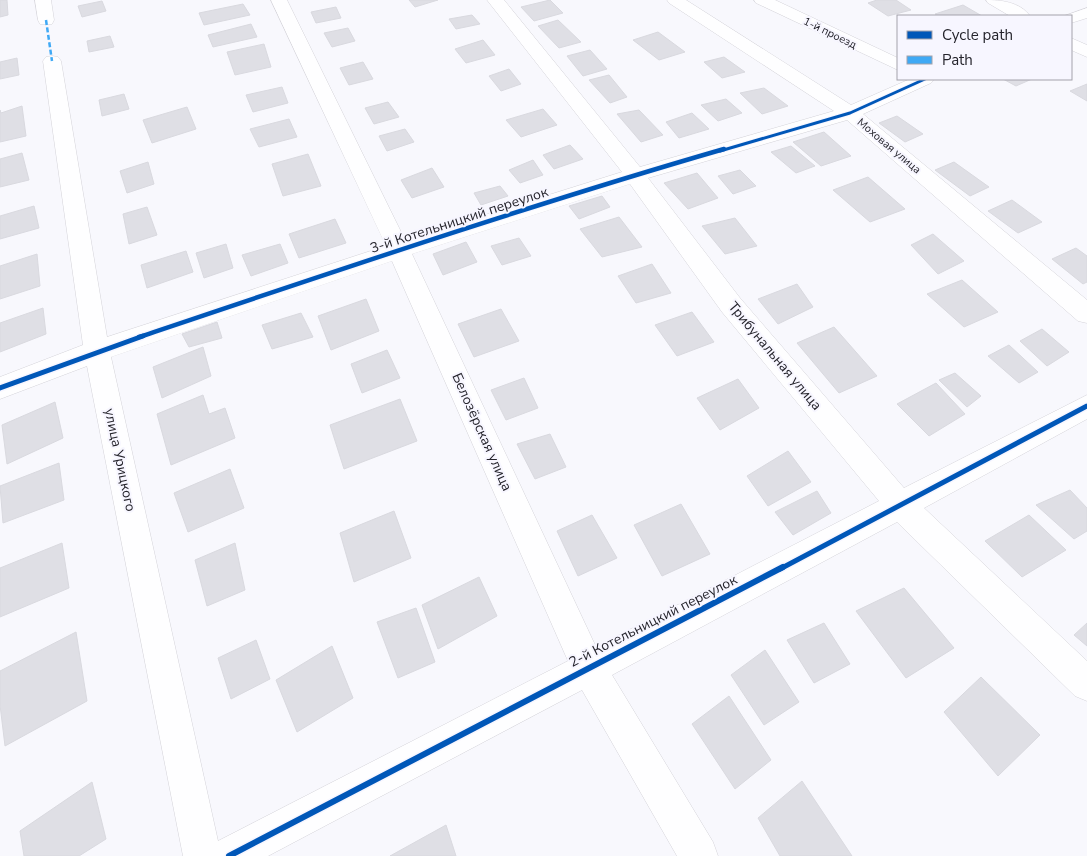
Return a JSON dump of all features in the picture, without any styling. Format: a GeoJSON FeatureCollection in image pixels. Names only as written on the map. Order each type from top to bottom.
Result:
{"type":"FeatureCollection","features":[{"type":"Feature","properties":{"kind":"street"},"geometry":{"type":"LineString","coordinates":[[43,0],[46,20]]}},
{"type":"Feature","properties":{"kind":"street","name":"Белозёрская улица"},"geometry":{"type":"LineString","coordinates":[[279,0],[400,250],[588,667],[699,856]]}},
{"type":"Feature","properties":{"kind":"street","name":"Трибунальная улица"},"geometry":{"type":"LineString","coordinates":[[495,0],[636,175],[731,305],[901,506],[1087,684]]}},
{"type":"Feature","properties":{"kind":"street","name":"Моховая улица"},"geometry":{"type":"LineString","coordinates":[[675,0],[850,113],[1087,314]]}},
{"type":"Feature","properties":{"kind":"street","name":"1-й проезд"},"geometry":{"type":"LineString","coordinates":[[762,0],[897,65]]}},
{"type":"Feature","properties":{"kind":"street"},"geometry":{"type":"LineString","coordinates":[[994,0],[1020,15]]}},
{"type":"Feature","properties":{"kind":"street"},"geometry":{"type":"LineString","coordinates":[[1072,18],[1087,13]]}},
{"type":"Feature","properties":{"kind":"street"},"geometry":{"type":"LineString","coordinates":[[1072,44],[1087,52]]}},
{"type":"Feature","properties":{"kind":"street","name":"улица Урицкого"},"geometry":{"type":"LineString","coordinates":[[52,61],[98,352],[202,856]]}},
{"type":"Feature","properties":{"kind":"street","name":"3-й Котельницкий переулок"},"geometry":{"type":"LineString","coordinates":[[0,388],[98,352],[400,250],[636,175],[850,113],[923,80]]}},
{"type":"Feature","properties":{"kind":"street","name":"2-й Котельницкий переулок"},"geometry":{"type":"LineString","coordinates":[[228,856],[588,667],[901,506],[1087,406]]}},
{"type":"Feature","properties":{"kind":"building"},"geometry":{"type":"Polygon","coordinates":[[[0,0],[7,0],[8,15],[0,17],[0,0]]]}},
{"type":"Feature","properties":{"kind":"building"},"geometry":{"type":"Polygon","coordinates":[[[409,0],[438,0],[415,7],[409,0]]]}},
{"type":"Feature","properties":{"kind":"building"},"geometry":{"type":"Polygon","coordinates":[[[550,0],[563,13],[534,21],[521,7],[550,0]]]}},
{"type":"Feature","properties":{"kind":"building"},"geometry":{"type":"Polygon","coordinates":[[[877,0],[896,0],[911,10],[888,16],[868,3],[877,0]]]}},
{"type":"Feature","properties":{"kind":"building"},"geometry":{"type":"Polygon","coordinates":[[[102,1],[106,11],[82,17],[78,6],[102,1]]]}},
{"type":"Feature","properties":{"kind":"building"},"geometry":{"type":"Polygon","coordinates":[[[243,4],[250,15],[204,25],[199,13],[243,4]]]}},
{"type":"Feature","properties":{"kind":"building"},"geometry":{"type":"Polygon","coordinates":[[[963,5],[980,15],[937,15],[935,14],[963,5]]]}},
{"type":"Feature","properties":{"kind":"building"},"geometry":{"type":"Polygon","coordinates":[[[336,7],[341,18],[316,23],[311,12],[336,7]]]}},
{"type":"Feature","properties":{"kind":"building"},"geometry":{"type":"Polygon","coordinates":[[[472,15],[480,24],[456,29],[449,19],[472,15]]]}},
{"type":"Feature","properties":{"kind":"building"},"geometry":{"type":"Polygon","coordinates":[[[558,20],[581,42],[559,48],[538,26],[558,20]]]}},
{"type":"Feature","properties":{"kind":"building"},"geometry":{"type":"Polygon","coordinates":[[[251,24],[257,37],[213,47],[208,35],[251,24]]]}},
{"type":"Feature","properties":{"kind":"building"},"geometry":{"type":"Polygon","coordinates":[[[348,28],[355,41],[332,47],[324,33],[348,28]]]}},
{"type":"Feature","properties":{"kind":"building"},"geometry":{"type":"Polygon","coordinates":[[[658,32],[685,52],[659,60],[633,40],[658,32]]]}},
{"type":"Feature","properties":{"kind":"building"},"geometry":{"type":"Polygon","coordinates":[[[110,36],[114,47],[89,52],[87,41],[110,36]]]}},
{"type":"Feature","properties":{"kind":"building"},"geometry":{"type":"Polygon","coordinates":[[[483,40],[495,55],[466,63],[455,49],[483,40]]]}},
{"type":"Feature","properties":{"kind":"building"},"geometry":{"type":"Polygon","coordinates":[[[264,44],[271,67],[235,75],[227,52],[264,44]]]}},
{"type":"Feature","properties":{"kind":"building"},"geometry":{"type":"Polygon","coordinates":[[[590,50],[607,69],[583,76],[567,56],[590,50]]]}},
{"type":"Feature","properties":{"kind":"building"},"geometry":{"type":"Polygon","coordinates":[[[724,57],[745,72],[722,78],[704,62],[724,57]]]}},
{"type":"Feature","properties":{"kind":"building"},"geometry":{"type":"Polygon","coordinates":[[[17,58],[19,75],[0,79],[0,62],[17,58]]]}},
{"type":"Feature","properties":{"kind":"building"},"geometry":{"type":"Polygon","coordinates":[[[363,62],[373,79],[349,85],[340,68],[363,62]]]}},
{"type":"Feature","properties":{"kind":"building"},"geometry":{"type":"Polygon","coordinates":[[[509,69],[521,84],[501,91],[489,76],[509,69]]]}},
{"type":"Feature","properties":{"kind":"building"},"geometry":{"type":"Polygon","coordinates":[[[609,75],[627,97],[610,103],[589,80],[609,75]]]}},
{"type":"Feature","properties":{"kind":"building"},"geometry":{"type":"Polygon","coordinates":[[[1005,80],[1030,80],[1016,86],[1005,80]]]}},
{"type":"Feature","properties":{"kind":"building"},"geometry":{"type":"Polygon","coordinates":[[[1087,84],[1087,101],[1070,91],[1087,84]]]}},
{"type":"Feature","properties":{"kind":"building"},"geometry":{"type":"Polygon","coordinates":[[[282,87],[288,103],[253,112],[246,95],[282,87]]]}},
{"type":"Feature","properties":{"kind":"building"},"geometry":{"type":"Polygon","coordinates":[[[764,88],[788,106],[762,114],[740,93],[764,88]]]}},
{"type":"Feature","properties":{"kind":"building"},"geometry":{"type":"Polygon","coordinates":[[[124,94],[129,109],[102,116],[99,100],[124,94]]]}},
{"type":"Feature","properties":{"kind":"building"},"geometry":{"type":"Polygon","coordinates":[[[726,99],[742,113],[718,121],[701,105],[726,99]]]}},
{"type":"Feature","properties":{"kind":"building"},"geometry":{"type":"Polygon","coordinates":[[[388,102],[399,117],[374,124],[365,108],[388,102]]]}},
{"type":"Feature","properties":{"kind":"building"},"geometry":{"type":"Polygon","coordinates":[[[22,106],[26,136],[0,142],[0,110],[1,113],[22,106]]]}},
{"type":"Feature","properties":{"kind":"building"},"geometry":{"type":"Polygon","coordinates":[[[187,107],[196,129],[152,143],[143,120],[187,107]]]}},
{"type":"Feature","properties":{"kind":"building"},"geometry":{"type":"Polygon","coordinates":[[[543,109],[557,125],[521,137],[506,120],[543,109]]]}},
{"type":"Feature","properties":{"kind":"building"},"geometry":{"type":"Polygon","coordinates":[[[639,110],[663,135],[641,142],[617,114],[639,110]]]}},
{"type":"Feature","properties":{"kind":"building"},"geometry":{"type":"Polygon","coordinates":[[[692,113],[709,129],[679,138],[666,122],[692,113]]]}},
{"type":"Feature","properties":{"kind":"building"},"geometry":{"type":"Polygon","coordinates":[[[897,116],[923,134],[905,142],[879,123],[897,116]]]}},
{"type":"Feature","properties":{"kind":"building"},"geometry":{"type":"Polygon","coordinates":[[[289,119],[297,137],[259,147],[250,129],[289,119]]]}},
{"type":"Feature","properties":{"kind":"building"},"geometry":{"type":"Polygon","coordinates":[[[405,129],[414,142],[387,151],[379,136],[405,129]]]}},
{"type":"Feature","properties":{"kind":"building"},"geometry":{"type":"Polygon","coordinates":[[[824,132],[851,156],[821,166],[793,142],[824,132]]]}},
{"type":"Feature","properties":{"kind":"building"},"geometry":{"type":"Polygon","coordinates":[[[570,145],[583,159],[554,169],[543,155],[570,145]]]}},
{"type":"Feature","properties":{"kind":"building"},"geometry":{"type":"Polygon","coordinates":[[[791,146],[815,166],[796,173],[771,152],[791,146]]]}},
{"type":"Feature","properties":{"kind":"building"},"geometry":{"type":"Polygon","coordinates":[[[22,153],[29,180],[0,187],[0,159],[22,153]]]}},
{"type":"Feature","properties":{"kind":"building"},"geometry":{"type":"Polygon","coordinates":[[[308,154],[321,186],[283,196],[272,164],[308,154]]]}},
{"type":"Feature","properties":{"kind":"building"},"geometry":{"type":"Polygon","coordinates":[[[533,160],[543,175],[520,183],[509,170],[533,160]]]}},
{"type":"Feature","properties":{"kind":"building"},"geometry":{"type":"Polygon","coordinates":[[[148,162],[154,184],[127,193],[120,171],[148,162]]]}},
{"type":"Feature","properties":{"kind":"building"},"geometry":{"type":"Polygon","coordinates":[[[954,162],[989,187],[970,196],[935,170],[954,162]]]}},
{"type":"Feature","properties":{"kind":"building"},"geometry":{"type":"Polygon","coordinates":[[[432,168],[444,187],[412,198],[401,180],[432,168]]]}},
{"type":"Feature","properties":{"kind":"building"},"geometry":{"type":"Polygon","coordinates":[[[740,170],[756,186],[733,194],[718,176],[740,170]]]}},
{"type":"Feature","properties":{"kind":"building"},"geometry":{"type":"Polygon","coordinates":[[[697,173],[718,198],[688,209],[664,183],[697,173]]]}},
{"type":"Feature","properties":{"kind":"building"},"geometry":{"type":"Polygon","coordinates":[[[868,177],[905,209],[870,222],[833,190],[868,177]]]}},
{"type":"Feature","properties":{"kind":"building"},"geometry":{"type":"Polygon","coordinates":[[[500,186],[508,196],[481,205],[474,193],[500,186]]]}},
{"type":"Feature","properties":{"kind":"building"},"geometry":{"type":"Polygon","coordinates":[[[602,196],[610,207],[579,219],[569,206],[602,196]]]}},
{"type":"Feature","properties":{"kind":"building"},"geometry":{"type":"Polygon","coordinates":[[[1012,200],[1042,222],[1018,233],[988,211],[1012,200]]]}},
{"type":"Feature","properties":{"kind":"building"},"geometry":{"type":"Polygon","coordinates":[[[34,206],[39,228],[0,239],[0,216],[34,206]]]}},
{"type":"Feature","properties":{"kind":"building"},"geometry":{"type":"Polygon","coordinates":[[[147,207],[157,235],[129,244],[123,214],[147,207]]]}},
{"type":"Feature","properties":{"kind":"building"},"geometry":{"type":"Polygon","coordinates":[[[619,217],[642,247],[602,257],[580,229],[619,217]]]}},
{"type":"Feature","properties":{"kind":"building"},"geometry":{"type":"Polygon","coordinates":[[[735,218],[757,246],[725,254],[702,226],[735,218]]]}},
{"type":"Feature","properties":{"kind":"building"},"geometry":{"type":"Polygon","coordinates":[[[335,219],[346,243],[299,258],[289,234],[335,219]]]}},
{"type":"Feature","properties":{"kind":"building"},"geometry":{"type":"Polygon","coordinates":[[[933,234],[964,261],[938,274],[911,245],[933,234]]]}},
{"type":"Feature","properties":{"kind":"building"},"geometry":{"type":"Polygon","coordinates":[[[519,238],[531,256],[502,265],[491,246],[519,238]]]}},
{"type":"Feature","properties":{"kind":"building"},"geometry":{"type":"Polygon","coordinates":[[[466,242],[477,262],[443,275],[433,254],[466,242]]]}},
{"type":"Feature","properties":{"kind":"building"},"geometry":{"type":"Polygon","coordinates":[[[226,244],[233,268],[204,278],[196,253],[226,244]]]}},
{"type":"Feature","properties":{"kind":"building"},"geometry":{"type":"Polygon","coordinates":[[[280,244],[288,263],[251,276],[242,255],[280,244]]]}},
{"type":"Feature","properties":{"kind":"building"},"geometry":{"type":"Polygon","coordinates":[[[1076,248],[1087,256],[1087,282],[1083,284],[1052,259],[1076,248]]]}},
{"type":"Feature","properties":{"kind":"building"},"geometry":{"type":"Polygon","coordinates":[[[186,251],[193,272],[147,288],[141,265],[186,251]]]}},
{"type":"Feature","properties":{"kind":"building"},"geometry":{"type":"Polygon","coordinates":[[[37,254],[40,286],[0,299],[0,266],[37,254]]]}},
{"type":"Feature","properties":{"kind":"building"},"geometry":{"type":"Polygon","coordinates":[[[652,264],[671,293],[636,303],[618,276],[652,264]]]}},
{"type":"Feature","properties":{"kind":"building"},"geometry":{"type":"Polygon","coordinates":[[[962,280],[998,312],[964,327],[927,294],[962,280]]]}},
{"type":"Feature","properties":{"kind":"building"},"geometry":{"type":"Polygon","coordinates":[[[797,284],[813,307],[778,324],[758,299],[797,284]]]}},
{"type":"Feature","properties":{"kind":"building"},"geometry":{"type":"Polygon","coordinates":[[[366,299],[379,331],[331,350],[318,316],[366,299]]]}},
{"type":"Feature","properties":{"kind":"building"},"geometry":{"type":"Polygon","coordinates":[[[43,308],[46,334],[0,352],[0,323],[43,308]]]}},
{"type":"Feature","properties":{"kind":"building"},"geometry":{"type":"Polygon","coordinates":[[[501,309],[519,341],[474,357],[458,324],[501,309]]]}},
{"type":"Feature","properties":{"kind":"building"},"geometry":{"type":"Polygon","coordinates":[[[692,312],[714,342],[677,356],[655,325],[692,312]]]}},
{"type":"Feature","properties":{"kind":"building"},"geometry":{"type":"Polygon","coordinates":[[[301,313],[313,337],[272,349],[262,325],[301,313]]]}},
{"type":"Feature","properties":{"kind":"building"},"geometry":{"type":"Polygon","coordinates":[[[217,322],[222,338],[189,347],[182,334],[217,322]]]}},
{"type":"Feature","properties":{"kind":"building"},"geometry":{"type":"Polygon","coordinates":[[[834,327],[877,376],[839,393],[797,343],[834,327]]]}},
{"type":"Feature","properties":{"kind":"building"},"geometry":{"type":"Polygon","coordinates":[[[1042,329],[1069,352],[1047,366],[1020,341],[1042,329]]]}},
{"type":"Feature","properties":{"kind":"building"},"geometry":{"type":"Polygon","coordinates":[[[1009,345],[1038,372],[1019,383],[988,356],[1009,345]]]}},
{"type":"Feature","properties":{"kind":"building"},"geometry":{"type":"Polygon","coordinates":[[[203,347],[211,376],[162,398],[153,367],[203,347]]]}},
{"type":"Feature","properties":{"kind":"building"},"geometry":{"type":"Polygon","coordinates":[[[387,350],[400,378],[362,393],[351,364],[387,350]]]}},
{"type":"Feature","properties":{"kind":"building"},"geometry":{"type":"Polygon","coordinates":[[[955,373],[981,396],[967,407],[939,380],[955,373]]]}},
{"type":"Feature","properties":{"kind":"building"},"geometry":{"type":"Polygon","coordinates":[[[524,378],[538,408],[506,420],[491,390],[524,378]]]}},
{"type":"Feature","properties":{"kind":"building"},"geometry":{"type":"Polygon","coordinates":[[[738,379],[759,408],[720,430],[697,398],[738,379]]]}},
{"type":"Feature","properties":{"kind":"building"},"geometry":{"type":"Polygon","coordinates":[[[936,383],[965,414],[929,436],[897,404],[936,383]]]}},
{"type":"Feature","properties":{"kind":"building"},"geometry":{"type":"Polygon","coordinates":[[[203,395],[209,414],[225,408],[235,438],[171,465],[157,414],[203,395]]]}},
{"type":"Feature","properties":{"kind":"building"},"geometry":{"type":"Polygon","coordinates":[[[400,399],[417,441],[344,469],[330,425],[400,399]]]}},
{"type":"Feature","properties":{"kind":"building"},"geometry":{"type":"Polygon","coordinates":[[[55,402],[63,438],[7,464],[2,425],[55,402]]]}},
{"type":"Feature","properties":{"kind":"building"},"geometry":{"type":"Polygon","coordinates":[[[550,434],[566,467],[535,479],[517,444],[550,434]]]}},
{"type":"Feature","properties":{"kind":"building"},"geometry":{"type":"Polygon","coordinates":[[[788,451],[811,482],[768,506],[747,476],[788,451]]]}},
{"type":"Feature","properties":{"kind":"building"},"geometry":{"type":"Polygon","coordinates":[[[59,463],[64,500],[3,523],[0,486],[59,463]]]}},
{"type":"Feature","properties":{"kind":"building"},"geometry":{"type":"Polygon","coordinates":[[[230,469],[244,508],[188,532],[174,493],[230,469]]]}},
{"type":"Feature","properties":{"kind":"building"},"geometry":{"type":"Polygon","coordinates":[[[1070,490],[1087,508],[1087,531],[1074,539],[1036,505],[1070,490]]]}},
{"type":"Feature","properties":{"kind":"building"},"geometry":{"type":"Polygon","coordinates":[[[817,491],[831,513],[793,535],[775,512],[817,491]]]}},
{"type":"Feature","properties":{"kind":"building"},"geometry":{"type":"Polygon","coordinates":[[[681,504],[710,554],[662,576],[634,525],[681,504]]]}},
{"type":"Feature","properties":{"kind":"building"},"geometry":{"type":"Polygon","coordinates":[[[394,511],[411,558],[354,582],[340,533],[394,511]]]}},
{"type":"Feature","properties":{"kind":"building"},"geometry":{"type":"Polygon","coordinates":[[[592,515],[617,558],[578,576],[557,531],[592,515]]]}},
{"type":"Feature","properties":{"kind":"building"},"geometry":{"type":"Polygon","coordinates":[[[1029,515],[1066,550],[1022,577],[985,541],[1029,515]]]}},
{"type":"Feature","properties":{"kind":"building"},"geometry":{"type":"Polygon","coordinates":[[[62,543],[69,588],[0,617],[0,568],[62,543]]]}},
{"type":"Feature","properties":{"kind":"building"},"geometry":{"type":"Polygon","coordinates":[[[235,543],[245,590],[207,606],[195,560],[235,543]]]}},
{"type":"Feature","properties":{"kind":"building"},"geometry":{"type":"Polygon","coordinates":[[[479,577],[497,616],[438,649],[422,605],[479,577]]]}},
{"type":"Feature","properties":{"kind":"building"},"geometry":{"type":"Polygon","coordinates":[[[904,588],[954,648],[906,678],[856,611],[904,588]]]}},
{"type":"Feature","properties":{"kind":"building"},"geometry":{"type":"Polygon","coordinates":[[[416,608],[435,662],[398,678],[377,622],[416,608]]]}},
{"type":"Feature","properties":{"kind":"building"},"geometry":{"type":"Polygon","coordinates":[[[824,623],[850,664],[814,683],[787,640],[824,623]]]}},
{"type":"Feature","properties":{"kind":"building"},"geometry":{"type":"Polygon","coordinates":[[[1087,623],[1087,646],[1074,635],[1087,623]]]}},
{"type":"Feature","properties":{"kind":"building"},"geometry":{"type":"Polygon","coordinates":[[[76,632],[87,701],[5,746],[0,705],[0,671],[76,632]]]}},
{"type":"Feature","properties":{"kind":"building"},"geometry":{"type":"Polygon","coordinates":[[[256,640],[270,679],[231,699],[218,658],[256,640]]]}},
{"type":"Feature","properties":{"kind":"building"},"geometry":{"type":"Polygon","coordinates":[[[332,646],[353,698],[297,732],[276,680],[332,646]]]}},
{"type":"Feature","properties":{"kind":"building"},"geometry":{"type":"Polygon","coordinates":[[[765,650],[799,702],[764,725],[731,675],[765,650]]]}},
{"type":"Feature","properties":{"kind":"building"},"geometry":{"type":"Polygon","coordinates":[[[981,677],[1040,735],[998,776],[944,712],[981,677]]]}},
{"type":"Feature","properties":{"kind":"building"},"geometry":{"type":"Polygon","coordinates":[[[729,696],[771,760],[735,789],[692,724],[729,696]]]}},
{"type":"Feature","properties":{"kind":"building"},"geometry":{"type":"Polygon","coordinates":[[[802,781],[852,856],[780,856],[758,818],[802,781]]]}},
{"type":"Feature","properties":{"kind":"building"},"geometry":{"type":"Polygon","coordinates":[[[92,782],[106,839],[79,856],[24,856],[20,831],[92,782]]]}},
{"type":"Feature","properties":{"kind":"building"},"geometry":{"type":"Polygon","coordinates":[[[446,825],[456,856],[390,856],[446,825]]]}},
{"type":"Feature","properties":{"kind":"marked path"},"geometry":{"type":"LineString","coordinates":[[46,20],[52,61]]}},
{"type":"Feature","properties":{"kind":"cycle path"},"geometry":{"type":"LineString","coordinates":[[0,388],[97,351],[399,250],[635,175],[850,113],[923,80]]}},
{"type":"Feature","properties":{"kind":"cycle path"},"geometry":{"type":"LineString","coordinates":[[229,856],[1087,406]]}}]}
